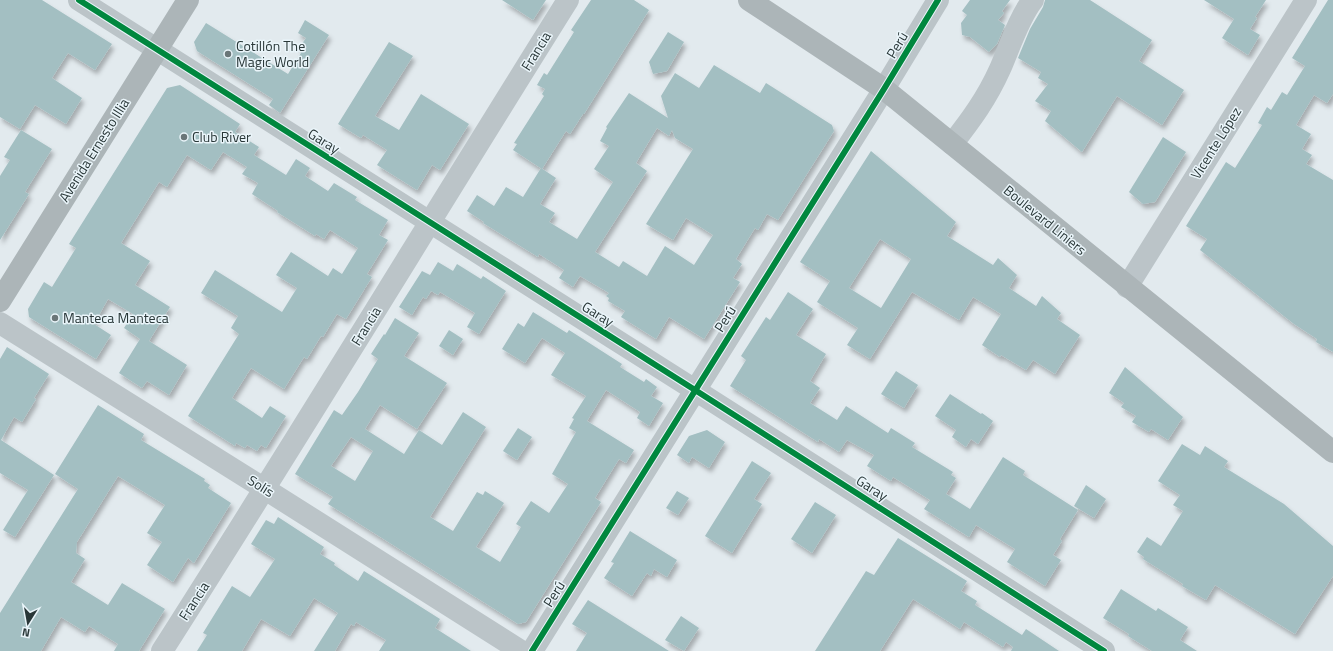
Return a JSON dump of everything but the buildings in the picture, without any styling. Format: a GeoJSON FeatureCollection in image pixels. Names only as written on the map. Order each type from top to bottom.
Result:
{"type":"FeatureCollection","features":[{"type":"Feature","properties":{"kind":"main road","name":"Avenida Ernesto Illia"},"geometry":{"type":"LineString","coordinates":[[0,301],[188,0]]}},
{"type":"Feature","properties":{"kind":"main road","name":"Boulevard Liniers"},"geometry":{"type":"LineString","coordinates":[[749,0],[884,89],[1333,452]]}},
{"type":"Feature","properties":{"kind":"street","name":"Garay"},"geometry":{"type":"LineString","coordinates":[[78,0],[695,390],[1104,651]]}},
{"type":"Feature","properties":{"kind":"street","name":"Francia"},"geometry":{"type":"LineString","coordinates":[[162,651],[266,489],[429,222],[568,0]]}},
{"type":"Feature","properties":{"kind":"street","name":"Perú"},"geometry":{"type":"LineString","coordinates":[[532,651],[884,89],[938,0]]}},
{"type":"Feature","properties":{"kind":"street"},"geometry":{"type":"LineString","coordinates":[[952,144],[981,105],[1000,70],[1019,25],[1033,0]]}},
{"type":"Feature","properties":{"kind":"street","name":"Vicente López"},"geometry":{"type":"LineString","coordinates":[[1127,286],[1306,0]]}},
{"type":"Feature","properties":{"kind":"street","name":"Solís"},"geometry":{"type":"LineString","coordinates":[[0,323],[266,489],[521,651]]}},
{"type":"Feature","properties":{"kind":"cycle path"},"geometry":{"type":"LineString","coordinates":[[79,0],[1104,651]]}},
{"type":"Feature","properties":{"kind":"cycle path"},"geometry":{"type":"LineString","coordinates":[[532,651],[884,89],[938,0]]}},
{"type":"Feature","properties":{"kind":"place","name":"Cotillón The Magic World"},"geometry":{"type":"Point","coordinates":[228,54]}},
{"type":"Feature","properties":{"kind":"place","name":"Club River"},"geometry":{"type":"Point","coordinates":[184,137]}},
{"type":"Feature","properties":{"kind":"place","name":"Manteca Manteca"},"geometry":{"type":"Point","coordinates":[55,318]}}]}
